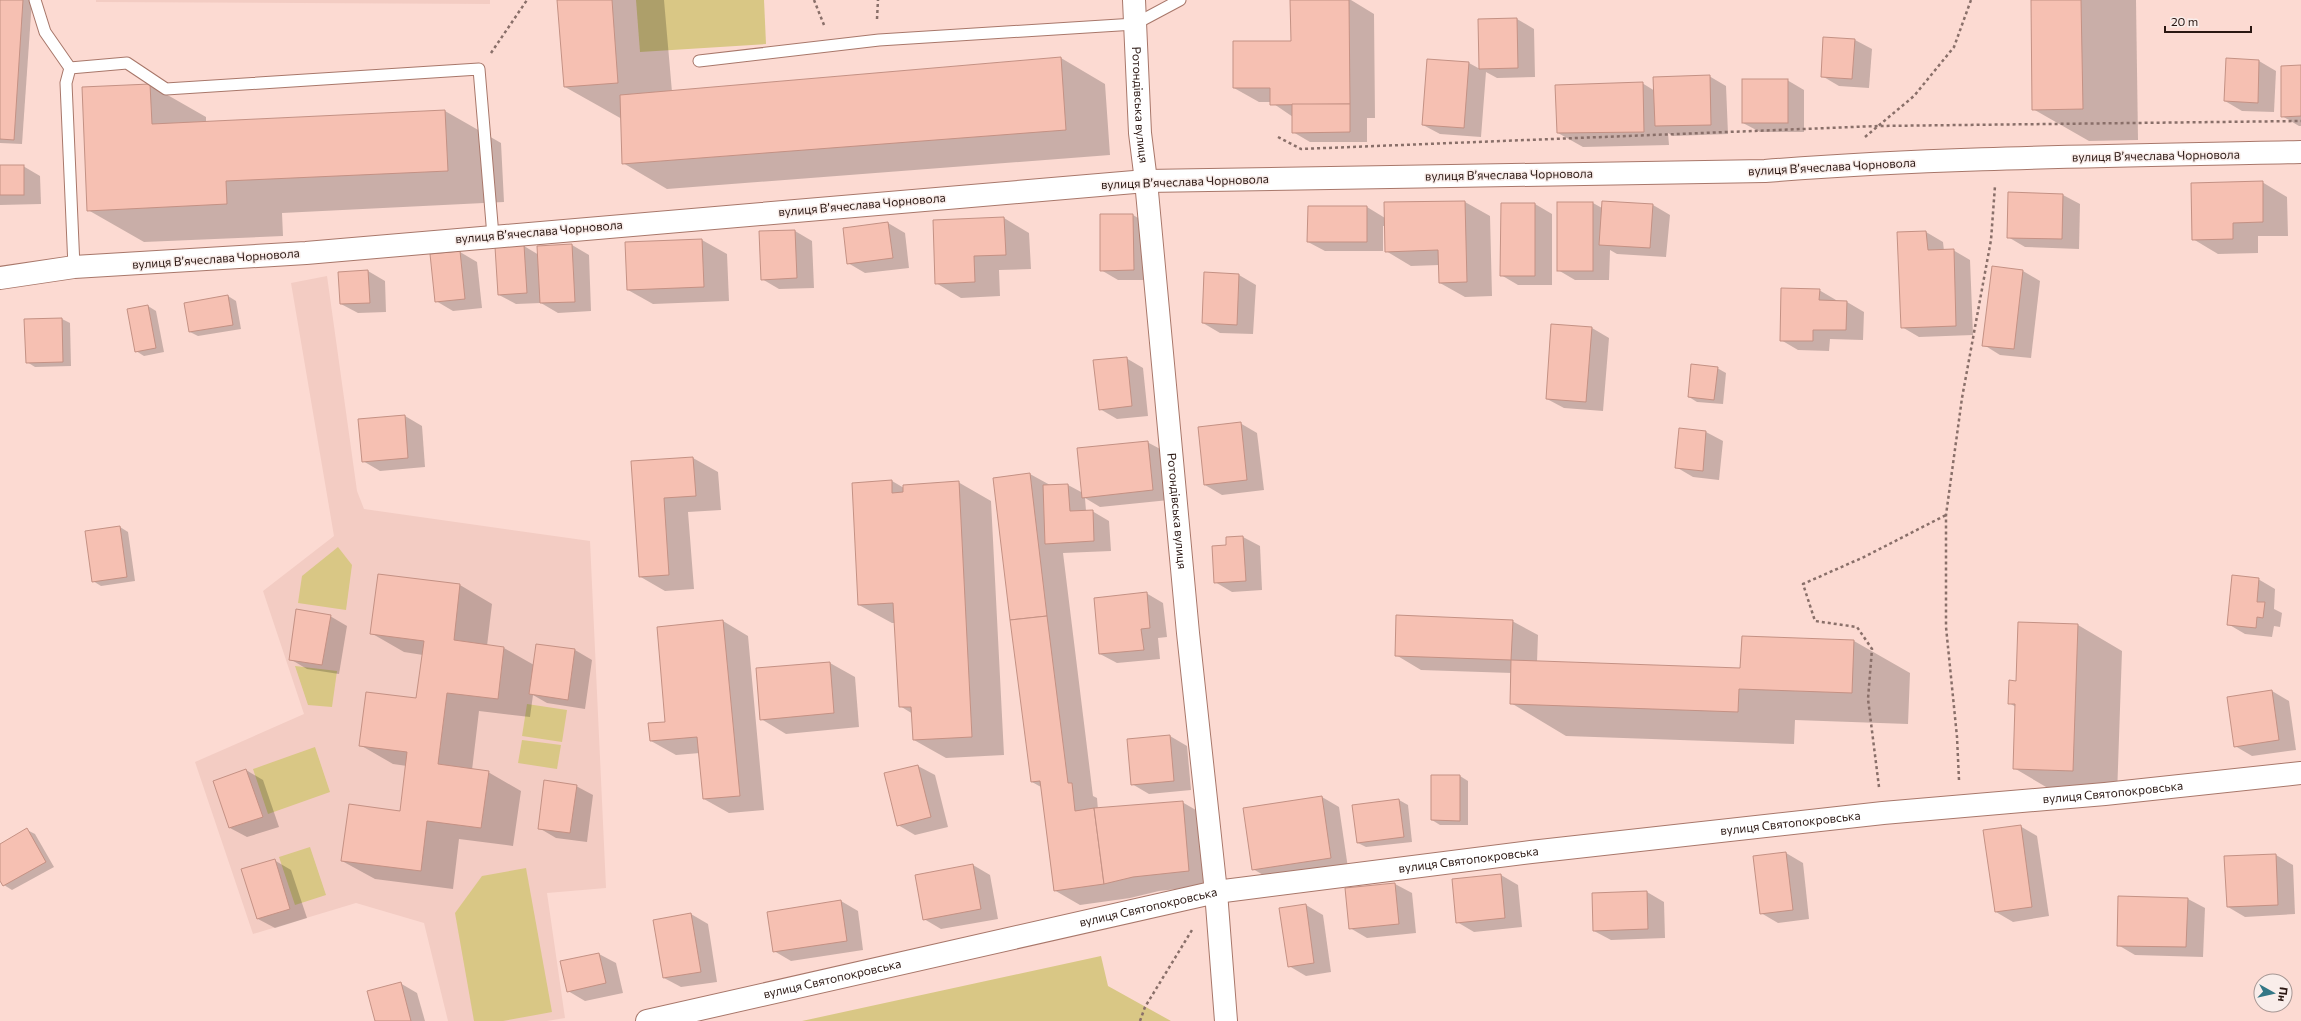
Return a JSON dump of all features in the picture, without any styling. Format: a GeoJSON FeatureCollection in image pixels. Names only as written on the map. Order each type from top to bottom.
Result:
{"type":"FeatureCollection","features":[{"type":"Feature","properties":{"kind":"street","name":"Ротондівська вулиця"},"geometry":{"type":"LineString","coordinates":[[1134,0],[1140,133],[1146,181],[1188,633],[1216,892],[1226,1021]]}},
{"type":"Feature","properties":{"kind":"street","name":"вулиця Вʼячеслава Чорновола"},"geometry":{"type":"LineString","coordinates":[[0,278],[74,267],[306,253],[1146,181],[1765,171],[1824,166],[1998,159],[2301,152]]}},
{"type":"Feature","properties":{"kind":"street","name":"вулиця Святопокровська"},"geometry":{"type":"LineString","coordinates":[[647,1021],[1216,892],[1531,852],[1883,813],[2105,794],[2301,773]]}},
{"type":"Feature","properties":{"kind":"lane"},"geometry":{"type":"LineString","coordinates":[[35,0],[45,32],[70,68],[66,83],[74,267]]}},
{"type":"Feature","properties":{"kind":"lane"},"geometry":{"type":"LineString","coordinates":[[699,61],[832,45],[1135,24],[1180,0]]}},
{"type":"Feature","properties":{"kind":"lane"},"geometry":{"type":"LineString","coordinates":[[70,68],[127,63],[166,89],[479,69],[494,236]]}},
{"type":"Feature","properties":{"kind":"path"},"geometry":{"type":"LineString","coordinates":[[479,69],[527,0]]}},
{"type":"Feature","properties":{"kind":"path"},"geometry":{"type":"LineString","coordinates":[[814,0],[832,45]]}},
{"type":"Feature","properties":{"kind":"path"},"geometry":{"type":"LineString","coordinates":[[1862,139],[1914,96],[1954,48],[1971,0]]}},
{"type":"Feature","properties":{"kind":"path"},"geometry":{"type":"LineString","coordinates":[[1278,138],[1301,149],[1878,126],[2301,121]]}},
{"type":"Feature","properties":{"kind":"path"},"geometry":{"type":"LineString","coordinates":[[1960,806],[1957,736],[1946,627],[1946,515],[1962,398],[1991,240],[1998,159]]}},
{"type":"Feature","properties":{"kind":"path"},"geometry":{"type":"LineString","coordinates":[[1883,813],[1868,700],[1872,649],[1857,627],[1815,621],[1803,584],[1864,557],[1946,515]]}},
{"type":"Feature","properties":{"kind":"path"},"geometry":{"type":"LineString","coordinates":[[1140,1021],[1145,1006],[1195,926]]}},
{"type":"Feature","properties":{"kind":"shaded area"},"geometry":{"type":"Polygon","coordinates":[[[96,0],[490,0],[490,4],[96,2],[96,0]]]}},
{"type":"Feature","properties":{"kind":"shaded area"},"geometry":{"type":"Polygon","coordinates":[[[636,0],[764,0],[766,44],[640,52],[636,0]]]}},
{"type":"Feature","properties":{"kind":"shaded area"},"geometry":{"type":"Polygon","coordinates":[[[327,276],[357,491],[364,509],[590,541],[606,888],[547,893],[565,1018],[547,1021],[448,1021],[424,923],[356,903],[253,934],[195,762],[304,714],[263,591],[334,536],[291,283],[327,276]]]}},
{"type":"Feature","properties":{"kind":"shaded area"},"geometry":{"type":"Polygon","coordinates":[[[338,547],[352,565],[346,610],[298,603],[302,576],[338,547]]]}},
{"type":"Feature","properties":{"kind":"shaded area"},"geometry":{"type":"Polygon","coordinates":[[[295,666],[337,671],[332,707],[308,705],[295,666]]]}},
{"type":"Feature","properties":{"kind":"shaded area"},"geometry":{"type":"Polygon","coordinates":[[[527,704],[567,710],[562,742],[522,736],[527,704]]]}},
{"type":"Feature","properties":{"kind":"shaded area"},"geometry":{"type":"Polygon","coordinates":[[[522,740],[561,745],[557,769],[518,763],[522,740]]]}},
{"type":"Feature","properties":{"kind":"shaded area"},"geometry":{"type":"Polygon","coordinates":[[[315,747],[330,792],[268,814],[253,769],[315,747]]]}},
{"type":"Feature","properties":{"kind":"shaded area"},"geometry":{"type":"Polygon","coordinates":[[[310,847],[326,895],[295,905],[279,857],[310,847]]]}},
{"type":"Feature","properties":{"kind":"shaded area"},"geometry":{"type":"Polygon","coordinates":[[[526,868],[552,1012],[503,1021],[474,1021],[455,913],[482,876],[526,868]]]}},
{"type":"Feature","properties":{"kind":"shaded area"},"geometry":{"type":"Polygon","coordinates":[[[1101,956],[1108,986],[1171,1021],[802,1021],[1101,956]]]}},
{"type":"Feature","properties":{"kind":"building"},"geometry":{"type":"Polygon","coordinates":[[[0,0],[23,0],[14,140],[0,139],[0,0]]]}},
{"type":"Feature","properties":{"kind":"building"},"geometry":{"type":"Polygon","coordinates":[[[557,0],[612,0],[618,83],[564,87],[557,0]]]}},
{"type":"Feature","properties":{"kind":"building"},"geometry":{"type":"Polygon","coordinates":[[[1290,0],[1349,0],[1350,104],[1270,105],[1270,88],[1233,88],[1233,41],[1291,41],[1290,0]]]}},
{"type":"Feature","properties":{"kind":"building"},"geometry":{"type":"Polygon","coordinates":[[[2031,0],[2081,0],[2083,109],[2032,110],[2031,0]]]}},
{"type":"Feature","properties":{"kind":"building"},"geometry":{"type":"Polygon","coordinates":[[[1517,18],[1518,68],[1479,69],[1478,19],[1517,18]]]}},
{"type":"Feature","properties":{"kind":"building"},"geometry":{"type":"Polygon","coordinates":[[[1823,37],[1855,39],[1852,79],[1821,77],[1823,37]]]}},
{"type":"Feature","properties":{"kind":"building"},"geometry":{"type":"Polygon","coordinates":[[[1061,57],[1066,130],[622,164],[620,95],[1061,57]]]}},
{"type":"Feature","properties":{"kind":"building"},"geometry":{"type":"Polygon","coordinates":[[[2226,58],[2259,60],[2258,103],[2224,101],[2226,58]]]}},
{"type":"Feature","properties":{"kind":"building"},"geometry":{"type":"Polygon","coordinates":[[[1427,59],[1469,62],[1464,128],[1422,125],[1427,59]]]}},
{"type":"Feature","properties":{"kind":"building"},"geometry":{"type":"Polygon","coordinates":[[[2301,65],[2301,116],[2281,117],[2281,66],[2301,65]]]}},
{"type":"Feature","properties":{"kind":"building"},"geometry":{"type":"Polygon","coordinates":[[[1710,75],[1711,125],[1655,126],[1653,77],[1710,75]]]}},
{"type":"Feature","properties":{"kind":"building"},"geometry":{"type":"Polygon","coordinates":[[[1742,79],[1788,79],[1788,123],[1742,123],[1742,79]]]}},
{"type":"Feature","properties":{"kind":"building"},"geometry":{"type":"Polygon","coordinates":[[[1643,82],[1644,132],[1557,133],[1555,85],[1643,82]]]}},
{"type":"Feature","properties":{"kind":"building"},"geometry":{"type":"Polygon","coordinates":[[[150,84],[152,124],[445,110],[448,171],[226,181],[227,204],[87,211],[82,87],[150,84]]]}},
{"type":"Feature","properties":{"kind":"building"},"geometry":{"type":"Polygon","coordinates":[[[1292,104],[1350,104],[1350,132],[1292,133],[1292,104]]]}},
{"type":"Feature","properties":{"kind":"building"},"geometry":{"type":"Polygon","coordinates":[[[0,165],[24,165],[24,195],[0,195],[0,165]]]}},
{"type":"Feature","properties":{"kind":"building"},"geometry":{"type":"Polygon","coordinates":[[[2263,181],[2263,222],[2233,223],[2233,239],[2192,240],[2191,183],[2263,181]]]}},
{"type":"Feature","properties":{"kind":"building"},"geometry":{"type":"Polygon","coordinates":[[[2008,192],[2063,194],[2062,239],[2007,238],[2008,192]]]}},
{"type":"Feature","properties":{"kind":"building"},"geometry":{"type":"Polygon","coordinates":[[[1465,201],[1467,282],[1439,283],[1438,250],[1385,252],[1384,202],[1465,201]]]}},
{"type":"Feature","properties":{"kind":"building"},"geometry":{"type":"Polygon","coordinates":[[[1602,201],[1653,204],[1650,248],[1599,245],[1602,201]]]}},
{"type":"Feature","properties":{"kind":"building"},"geometry":{"type":"Polygon","coordinates":[[[1557,202],[1593,202],[1593,271],[1557,271],[1557,202]]]}},
{"type":"Feature","properties":{"kind":"building"},"geometry":{"type":"Polygon","coordinates":[[[1501,203],[1535,203],[1535,276],[1500,276],[1501,203]]]}},
{"type":"Feature","properties":{"kind":"building"},"geometry":{"type":"Polygon","coordinates":[[[1308,206],[1367,206],[1367,242],[1307,242],[1308,206]]]}},
{"type":"Feature","properties":{"kind":"building"},"geometry":{"type":"Polygon","coordinates":[[[1100,214],[1133,214],[1134,270],[1100,271],[1100,214]]]}},
{"type":"Feature","properties":{"kind":"building"},"geometry":{"type":"Polygon","coordinates":[[[1004,217],[1006,255],[974,256],[975,282],[935,284],[933,220],[1004,217]]]}},
{"type":"Feature","properties":{"kind":"building"},"geometry":{"type":"Polygon","coordinates":[[[888,222],[893,258],[847,264],[843,228],[888,222]]]}},
{"type":"Feature","properties":{"kind":"building"},"geometry":{"type":"Polygon","coordinates":[[[795,230],[797,278],[761,280],[759,231],[795,230]]]}},
{"type":"Feature","properties":{"kind":"building"},"geometry":{"type":"Polygon","coordinates":[[[1926,231],[1928,250],[1954,249],[1956,326],[1901,328],[1897,232],[1926,231]]]}},
{"type":"Feature","properties":{"kind":"building"},"geometry":{"type":"Polygon","coordinates":[[[702,239],[704,287],[627,290],[625,242],[702,239]]]}},
{"type":"Feature","properties":{"kind":"building"},"geometry":{"type":"Polygon","coordinates":[[[572,244],[575,302],[540,303],[537,246],[572,244]]]}},
{"type":"Feature","properties":{"kind":"building"},"geometry":{"type":"Polygon","coordinates":[[[524,245],[527,293],[498,295],[495,247],[524,245]]]}},
{"type":"Feature","properties":{"kind":"building"},"geometry":{"type":"Polygon","coordinates":[[[460,251],[465,299],[435,302],[430,254],[460,251]]]}},
{"type":"Feature","properties":{"kind":"building"},"geometry":{"type":"Polygon","coordinates":[[[1992,266],[2023,270],[2014,349],[1982,346],[1992,266]]]}},
{"type":"Feature","properties":{"kind":"building"},"geometry":{"type":"Polygon","coordinates":[[[368,270],[370,303],[340,304],[338,272],[368,270]]]}},
{"type":"Feature","properties":{"kind":"building"},"geometry":{"type":"Polygon","coordinates":[[[1204,272],[1239,274],[1237,325],[1202,323],[1204,272]]]}},
{"type":"Feature","properties":{"kind":"building"},"geometry":{"type":"Polygon","coordinates":[[[1781,288],[1820,289],[1819,300],[1847,301],[1846,330],[1813,330],[1813,341],[1780,341],[1781,288]]]}},
{"type":"Feature","properties":{"kind":"building"},"geometry":{"type":"Polygon","coordinates":[[[228,295],[233,325],[189,332],[184,303],[228,295]]]}},
{"type":"Feature","properties":{"kind":"building"},"geometry":{"type":"Polygon","coordinates":[[[148,305],[156,348],[135,352],[127,309],[148,305]]]}},
{"type":"Feature","properties":{"kind":"building"},"geometry":{"type":"Polygon","coordinates":[[[62,318],[63,362],[26,363],[24,319],[62,318]]]}},
{"type":"Feature","properties":{"kind":"building"},"geometry":{"type":"Polygon","coordinates":[[[1551,324],[1592,327],[1586,402],[1546,399],[1551,324]]]}},
{"type":"Feature","properties":{"kind":"building"},"geometry":{"type":"Polygon","coordinates":[[[1127,357],[1132,406],[1099,410],[1093,360],[1127,357]]]}},
{"type":"Feature","properties":{"kind":"building"},"geometry":{"type":"Polygon","coordinates":[[[1691,364],[1718,367],[1714,400],[1688,397],[1691,364]]]}},
{"type":"Feature","properties":{"kind":"building"},"geometry":{"type":"Polygon","coordinates":[[[405,415],[408,458],[362,462],[358,419],[405,415]]]}},
{"type":"Feature","properties":{"kind":"building"},"geometry":{"type":"Polygon","coordinates":[[[1241,422],[1247,480],[1204,485],[1198,427],[1241,422]]]}},
{"type":"Feature","properties":{"kind":"building"},"geometry":{"type":"Polygon","coordinates":[[[1679,428],[1706,431],[1703,471],[1675,468],[1679,428]]]}},
{"type":"Feature","properties":{"kind":"building"},"geometry":{"type":"Polygon","coordinates":[[[1148,441],[1153,490],[1082,498],[1077,448],[1148,441]]]}},
{"type":"Feature","properties":{"kind":"building"},"geometry":{"type":"Polygon","coordinates":[[[693,457],[696,496],[664,498],[669,575],[639,577],[631,461],[693,457]]]}},
{"type":"Feature","properties":{"kind":"building"},"geometry":{"type":"Polygon","coordinates":[[[1030,473],[1047,616],[1010,620],[993,478],[1030,473]]]}},
{"type":"Feature","properties":{"kind":"building"},"geometry":{"type":"Polygon","coordinates":[[[892,480],[892,493],[903,492],[903,485],[959,481],[972,737],[913,740],[911,707],[899,707],[893,603],[858,605],[852,483],[892,480]]]}},
{"type":"Feature","properties":{"kind":"building"},"geometry":{"type":"Polygon","coordinates":[[[1068,484],[1070,511],[1093,510],[1094,541],[1045,544],[1043,485],[1068,484]]]}},
{"type":"Feature","properties":{"kind":"building"},"geometry":{"type":"Polygon","coordinates":[[[120,526],[127,577],[92,582],[85,531],[120,526]]]}},
{"type":"Feature","properties":{"kind":"building"},"geometry":{"type":"Polygon","coordinates":[[[1243,536],[1246,581],[1214,583],[1212,546],[1226,545],[1226,537],[1243,536]]]}},
{"type":"Feature","properties":{"kind":"building"},"geometry":{"type":"Polygon","coordinates":[[[378,574],[460,584],[454,640],[504,647],[498,699],[447,693],[438,764],[489,771],[481,828],[427,821],[421,871],[341,861],[349,804],[400,811],[407,752],[359,746],[366,692],[416,698],[424,641],[370,634],[378,574]]]}},
{"type":"Feature","properties":{"kind":"building"},"geometry":{"type":"Polygon","coordinates":[[[2232,575],[2259,578],[2257,602],[2265,602],[2263,618],[2257,617],[2256,628],[2227,625],[2232,575]]]}},
{"type":"Feature","properties":{"kind":"building"},"geometry":{"type":"Polygon","coordinates":[[[1147,592],[1150,628],[1141,629],[1144,650],[1099,654],[1094,598],[1147,592]]]}},
{"type":"Feature","properties":{"kind":"building"},"geometry":{"type":"Polygon","coordinates":[[[296,609],[331,615],[322,665],[289,660],[296,609]]]}},
{"type":"Feature","properties":{"kind":"building"},"geometry":{"type":"Polygon","coordinates":[[[1396,615],[1513,620],[1511,660],[1395,656],[1396,615]]]}},
{"type":"Feature","properties":{"kind":"building"},"geometry":{"type":"Polygon","coordinates":[[[1047,616],[1068,783],[1072,783],[1075,811],[1094,808],[1104,884],[1054,891],[1040,781],[1031,782],[1010,620],[1047,616]]]}},
{"type":"Feature","properties":{"kind":"building"},"geometry":{"type":"Polygon","coordinates":[[[723,620],[740,796],[703,799],[697,737],[650,741],[648,723],[665,722],[657,627],[723,620]]]}},
{"type":"Feature","properties":{"kind":"building"},"geometry":{"type":"Polygon","coordinates":[[[2018,622],[2078,624],[2073,771],[2013,769],[2015,704],[2008,704],[2009,680],[2016,681],[2018,622]]]}},
{"type":"Feature","properties":{"kind":"building"},"geometry":{"type":"Polygon","coordinates":[[[1742,636],[1854,640],[1852,693],[1739,689],[1738,712],[1510,704],[1511,660],[1740,668],[1742,636]]]}},
{"type":"Feature","properties":{"kind":"building"},"geometry":{"type":"Polygon","coordinates":[[[536,644],[575,649],[568,700],[529,694],[536,644]]]}},
{"type":"Feature","properties":{"kind":"building"},"geometry":{"type":"Polygon","coordinates":[[[830,662],[834,713],[760,720],[756,668],[830,662]]]}},
{"type":"Feature","properties":{"kind":"building"},"geometry":{"type":"Polygon","coordinates":[[[2272,690],[2279,740],[2234,747],[2227,697],[2272,690]]]}},
{"type":"Feature","properties":{"kind":"building"},"geometry":{"type":"Polygon","coordinates":[[[1170,735],[1174,781],[1131,785],[1127,739],[1170,735]]]}},
{"type":"Feature","properties":{"kind":"building"},"geometry":{"type":"Polygon","coordinates":[[[918,765],[931,817],[897,826],[884,773],[918,765]]]}},
{"type":"Feature","properties":{"kind":"building"},"geometry":{"type":"Polygon","coordinates":[[[246,769],[263,817],[229,828],[213,781],[246,769]]]}},
{"type":"Feature","properties":{"kind":"building"},"geometry":{"type":"Polygon","coordinates":[[[1431,775],[1460,775],[1460,821],[1431,820],[1431,775]]]}},
{"type":"Feature","properties":{"kind":"building"},"geometry":{"type":"Polygon","coordinates":[[[544,780],[577,785],[570,833],[538,829],[544,780]]]}},
{"type":"Feature","properties":{"kind":"building"},"geometry":{"type":"Polygon","coordinates":[[[1322,796],[1331,858],[1252,870],[1243,808],[1322,796]]]}},
{"type":"Feature","properties":{"kind":"building"},"geometry":{"type":"Polygon","coordinates":[[[1399,799],[1404,837],[1357,843],[1352,805],[1399,799]]]}},
{"type":"Feature","properties":{"kind":"building"},"geometry":{"type":"Polygon","coordinates":[[[1183,801],[1189,871],[1133,877],[1104,884],[1094,808],[1183,801]]]}},
{"type":"Feature","properties":{"kind":"building"},"geometry":{"type":"Polygon","coordinates":[[[2021,825],[2032,907],[1995,912],[1983,830],[2021,825]]]}},
{"type":"Feature","properties":{"kind":"building"},"geometry":{"type":"Polygon","coordinates":[[[27,828],[46,862],[3,886],[0,881],[0,844],[27,828]]]}},
{"type":"Feature","properties":{"kind":"building"},"geometry":{"type":"Polygon","coordinates":[[[1786,852],[1793,910],[1760,914],[1753,856],[1786,852]]]}},
{"type":"Feature","properties":{"kind":"building"},"geometry":{"type":"Polygon","coordinates":[[[2276,854],[2278,905],[2227,907],[2224,856],[2276,854]]]}},
{"type":"Feature","properties":{"kind":"building"},"geometry":{"type":"Polygon","coordinates":[[[275,859],[290,909],[257,919],[241,869],[275,859]]]}},
{"type":"Feature","properties":{"kind":"building"},"geometry":{"type":"Polygon","coordinates":[[[973,864],[981,909],[923,920],[915,875],[973,864]]]}},
{"type":"Feature","properties":{"kind":"building"},"geometry":{"type":"Polygon","coordinates":[[[1501,874],[1505,918],[1456,923],[1452,879],[1501,874]]]}},
{"type":"Feature","properties":{"kind":"building"},"geometry":{"type":"Polygon","coordinates":[[[1395,883],[1399,924],[1349,929],[1345,888],[1395,883]]]}},
{"type":"Feature","properties":{"kind":"building"},"geometry":{"type":"Polygon","coordinates":[[[1647,891],[1648,929],[1593,931],[1592,893],[1647,891]]]}},
{"type":"Feature","properties":{"kind":"building"},"geometry":{"type":"Polygon","coordinates":[[[2118,896],[2188,898],[2186,947],[2117,946],[2118,896]]]}},
{"type":"Feature","properties":{"kind":"building"},"geometry":{"type":"Polygon","coordinates":[[[841,900],[847,941],[773,952],[767,912],[841,900]]]}},
{"type":"Feature","properties":{"kind":"building"},"geometry":{"type":"Polygon","coordinates":[[[1306,904],[1314,963],[1288,967],[1279,908],[1306,904]]]}},
{"type":"Feature","properties":{"kind":"building"},"geometry":{"type":"Polygon","coordinates":[[[691,913],[701,972],[663,978],[653,920],[691,913]]]}},
{"type":"Feature","properties":{"kind":"building"},"geometry":{"type":"Polygon","coordinates":[[[599,953],[606,983],[567,992],[560,961],[599,953]]]}},
{"type":"Feature","properties":{"kind":"building"},"geometry":{"type":"Polygon","coordinates":[[[401,982],[411,1021],[375,1021],[367,991],[401,982]]]}}]}
